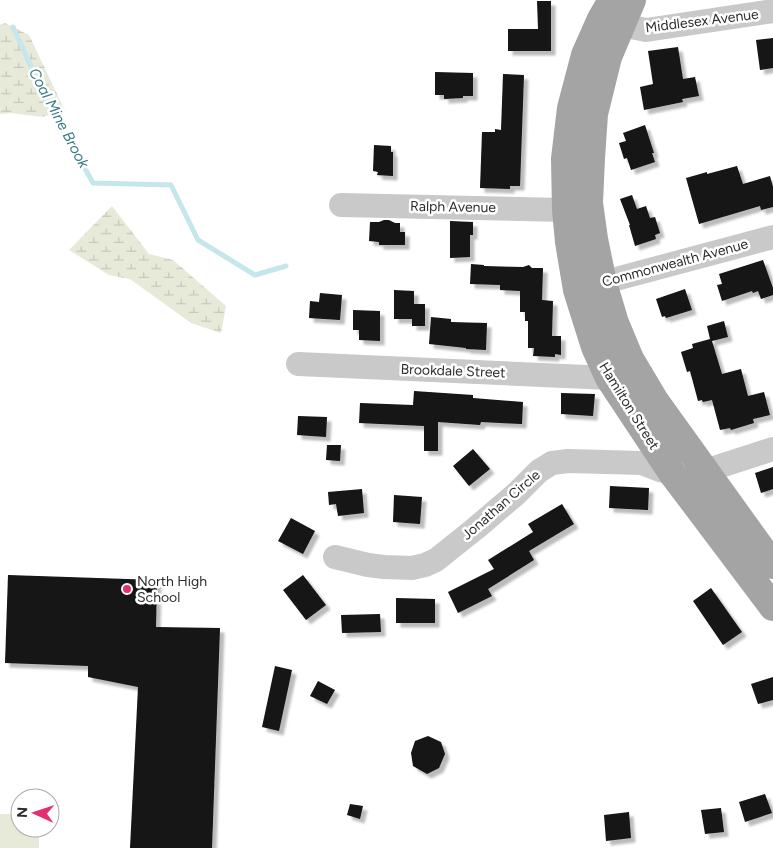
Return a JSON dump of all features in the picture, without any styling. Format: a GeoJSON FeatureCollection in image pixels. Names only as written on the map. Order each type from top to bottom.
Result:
{"type":"FeatureCollection","features":[{"type":"Feature","properties":{"kind":"main road","name":"Hamilton Street"},"geometry":{"type":"LineString","coordinates":[[632,0],[611,15],[585,55],[571,108],[565,159],[566,210],[577,290],[595,347],[609,378],[672,473],[773,607]]}},
{"type":"Feature","properties":{"kind":"main road","name":"Hamilton Street"},"geometry":{"type":"LineString","coordinates":[[611,15],[608,57],[594,114],[591,158],[590,203],[594,239],[603,283],[615,323],[630,359],[655,401],[773,565]]}},
{"type":"Feature","properties":{"kind":"street","name":"Middlesex Avenue"},"geometry":{"type":"LineString","coordinates":[[611,15],[646,30],[773,11]]}},
{"type":"Feature","properties":{"kind":"street","name":"Ralph Avenue"},"geometry":{"type":"LineString","coordinates":[[341,205],[566,210]]}},
{"type":"Feature","properties":{"kind":"street","name":"Commonwealth Avenue"},"geometry":{"type":"LineString","coordinates":[[577,290],[773,237]]}},
{"type":"Feature","properties":{"kind":"street","name":"Brookdale Street"},"geometry":{"type":"LineString","coordinates":[[298,364],[609,378]]}},
{"type":"Feature","properties":{"kind":"street"},"geometry":{"type":"LineString","coordinates":[[705,471],[773,449]]}},
{"type":"Feature","properties":{"kind":"street","name":"Jonathan Circle"},"geometry":{"type":"LineString","coordinates":[[335,558],[384,567],[412,568],[425,565],[436,560],[476,528],[516,494],[539,471],[552,463],[568,461],[642,463],[672,473]]}},
{"type":"Feature","properties":{"kind":"green space"},"geometry":{"type":"Polygon","coordinates":[[[5,23],[29,35],[65,111],[42,117],[11,113],[0,114],[0,25],[5,23]]]}},
{"type":"Feature","properties":{"kind":"green space"},"geometry":{"type":"Polygon","coordinates":[[[112,206],[149,254],[173,260],[226,306],[221,333],[191,323],[130,279],[109,275],[69,250],[112,206]]]}},
{"type":"Feature","properties":{"kind":"green space"},"geometry":{"type":"Polygon","coordinates":[[[0,814],[10,814],[10,838],[39,838],[39,848],[0,848],[0,814]]]}},
{"type":"Feature","properties":{"kind":"building"},"geometry":{"type":"Polygon","coordinates":[[[537,1],[551,1],[551,51],[508,51],[508,29],[538,29],[537,1]]]}},
{"type":"Feature","properties":{"kind":"building"},"geometry":{"type":"Polygon","coordinates":[[[773,38],[773,68],[760,70],[756,40],[773,38]]]}},
{"type":"Feature","properties":{"kind":"building"},"geometry":{"type":"Polygon","coordinates":[[[678,47],[683,79],[695,77],[699,96],[682,99],[683,102],[644,110],[640,87],[653,84],[648,51],[678,47]]]}},
{"type":"Feature","properties":{"kind":"building"},"geometry":{"type":"Polygon","coordinates":[[[435,72],[473,73],[473,96],[444,99],[444,95],[435,95],[435,72]]]}},
{"type":"Feature","properties":{"kind":"building"},"geometry":{"type":"Polygon","coordinates":[[[503,74],[524,75],[520,186],[510,186],[510,189],[480,188],[482,132],[495,132],[495,129],[501,130],[503,74]]]}},
{"type":"Feature","properties":{"kind":"building"},"geometry":{"type":"Polygon","coordinates":[[[645,125],[655,162],[631,170],[627,158],[624,159],[619,143],[626,141],[623,133],[645,125]]]}},
{"type":"Feature","properties":{"kind":"building"},"geometry":{"type":"Polygon","coordinates":[[[374,145],[391,146],[391,152],[393,152],[393,176],[377,175],[378,172],[373,171],[374,145]]]}},
{"type":"Feature","properties":{"kind":"building"},"geometry":{"type":"Polygon","coordinates":[[[737,166],[743,184],[770,176],[773,187],[773,207],[761,210],[760,206],[699,224],[686,178],[737,166]]]}},
{"type":"Feature","properties":{"kind":"building"},"geometry":{"type":"Polygon","coordinates":[[[632,195],[637,209],[646,206],[650,218],[655,217],[660,233],[655,235],[656,239],[635,246],[630,225],[620,199],[632,195]]]}},
{"type":"Feature","properties":{"kind":"building"},"geometry":{"type":"Polygon","coordinates":[[[384,220],[400,223],[400,232],[405,232],[405,245],[379,245],[379,242],[369,241],[370,222],[384,220]]]}},
{"type":"Feature","properties":{"kind":"building"},"geometry":{"type":"Polygon","coordinates":[[[450,221],[473,222],[473,235],[470,235],[470,257],[450,258],[450,221]]]}},
{"type":"Feature","properties":{"kind":"building"},"geometry":{"type":"Polygon","coordinates":[[[763,260],[773,288],[773,295],[761,299],[758,291],[753,293],[752,291],[722,301],[717,285],[722,284],[719,274],[763,260]]]}},
{"type":"Feature","properties":{"kind":"building"},"geometry":{"type":"Polygon","coordinates":[[[471,264],[523,267],[529,265],[532,268],[543,268],[542,300],[553,301],[552,336],[561,336],[561,355],[555,354],[555,357],[533,356],[534,348],[528,348],[528,321],[525,321],[525,312],[520,312],[520,291],[500,290],[500,285],[470,284],[471,264]]]}},
{"type":"Feature","properties":{"kind":"building"},"geometry":{"type":"Polygon","coordinates":[[[685,289],[692,310],[666,318],[665,316],[662,317],[656,299],[685,289]]]}},
{"type":"Feature","properties":{"kind":"building"},"geometry":{"type":"Polygon","coordinates":[[[394,290],[414,291],[414,304],[425,304],[425,326],[412,326],[412,319],[394,319],[394,290]]]}},
{"type":"Feature","properties":{"kind":"building"},"geometry":{"type":"Polygon","coordinates":[[[320,293],[342,295],[340,320],[309,318],[310,301],[319,302],[320,293]]]}},
{"type":"Feature","properties":{"kind":"building"},"geometry":{"type":"Polygon","coordinates":[[[353,310],[380,311],[380,341],[359,340],[359,330],[353,330],[353,310]]]}},
{"type":"Feature","properties":{"kind":"building"},"geometry":{"type":"Polygon","coordinates":[[[431,317],[451,319],[451,322],[487,323],[486,350],[429,344],[431,317]]]}},
{"type":"Feature","properties":{"kind":"building"},"geometry":{"type":"Polygon","coordinates":[[[724,321],[728,337],[712,341],[722,374],[741,369],[748,396],[764,392],[770,415],[753,419],[754,423],[731,430],[730,428],[720,430],[712,400],[698,401],[690,371],[687,372],[681,352],[693,348],[692,344],[710,339],[707,326],[724,321]]]}},
{"type":"Feature","properties":{"kind":"building"},"geometry":{"type":"Polygon","coordinates":[[[414,391],[473,395],[473,398],[523,402],[522,424],[481,422],[480,425],[438,422],[438,451],[424,451],[424,426],[359,423],[360,403],[413,405],[414,391]]]}},
{"type":"Feature","properties":{"kind":"building"},"geometry":{"type":"Polygon","coordinates":[[[561,393],[595,394],[593,416],[561,414],[561,393]]]}},
{"type":"Feature","properties":{"kind":"building"},"geometry":{"type":"Polygon","coordinates":[[[298,416],[327,417],[326,437],[297,435],[298,416]]]}},
{"type":"Feature","properties":{"kind":"building"},"geometry":{"type":"Polygon","coordinates":[[[327,445],[341,445],[340,461],[326,460],[327,445]]]}},
{"type":"Feature","properties":{"kind":"building"},"geometry":{"type":"Polygon","coordinates":[[[473,449],[490,469],[469,486],[453,466],[473,449]]]}},
{"type":"Feature","properties":{"kind":"building"},"geometry":{"type":"Polygon","coordinates":[[[773,467],[773,489],[761,493],[755,473],[773,467]]]}},
{"type":"Feature","properties":{"kind":"building"},"geometry":{"type":"Polygon","coordinates":[[[610,486],[649,488],[648,510],[609,508],[610,486]]]}},
{"type":"Feature","properties":{"kind":"building"},"geometry":{"type":"Polygon","coordinates":[[[362,489],[364,513],[338,516],[336,504],[329,505],[328,492],[362,489]]]}},
{"type":"Feature","properties":{"kind":"building"},"geometry":{"type":"Polygon","coordinates":[[[394,495],[422,497],[420,524],[393,522],[394,495]]]}},
{"type":"Feature","properties":{"kind":"building"},"geometry":{"type":"Polygon","coordinates":[[[562,504],[574,524],[529,551],[534,560],[488,589],[492,596],[458,613],[448,592],[494,569],[488,560],[533,532],[528,524],[562,504]]]}},
{"type":"Feature","properties":{"kind":"building"},"geometry":{"type":"Polygon","coordinates":[[[291,518],[315,531],[303,554],[278,541],[291,518]]]}},
{"type":"Feature","properties":{"kind":"building"},"geometry":{"type":"Polygon","coordinates":[[[8,575],[157,580],[156,627],[220,628],[212,848],[130,848],[138,687],[88,677],[88,666],[5,663],[8,575]]]}},
{"type":"Feature","properties":{"kind":"building"},"geometry":{"type":"Polygon","coordinates":[[[303,575],[326,605],[306,620],[283,590],[303,575]]]}},
{"type":"Feature","properties":{"kind":"building"},"geometry":{"type":"Polygon","coordinates":[[[711,588],[742,632],[723,645],[693,601],[711,588]]]}},
{"type":"Feature","properties":{"kind":"building"},"geometry":{"type":"Polygon","coordinates":[[[396,598],[435,599],[435,623],[396,623],[396,598]]]}},
{"type":"Feature","properties":{"kind":"building"},"geometry":{"type":"Polygon","coordinates":[[[380,614],[381,632],[342,633],[341,615],[380,614]]]}},
{"type":"Feature","properties":{"kind":"building"},"geometry":{"type":"Polygon","coordinates":[[[275,666],[292,670],[279,731],[262,727],[275,666]]]}},
{"type":"Feature","properties":{"kind":"building"},"geometry":{"type":"Polygon","coordinates":[[[773,677],[773,700],[758,704],[751,684],[773,677]]]}},
{"type":"Feature","properties":{"kind":"building"},"geometry":{"type":"Polygon","coordinates":[[[318,681],[335,690],[327,704],[310,696],[318,681]]]}},
{"type":"Feature","properties":{"kind":"building"},"geometry":{"type":"Polygon","coordinates":[[[428,736],[441,742],[445,754],[439,768],[427,774],[413,766],[411,753],[415,741],[428,736]]]}},
{"type":"Feature","properties":{"kind":"building"},"geometry":{"type":"Polygon","coordinates":[[[765,794],[772,813],[745,822],[739,802],[765,794]]]}},
{"type":"Feature","properties":{"kind":"building"},"geometry":{"type":"Polygon","coordinates":[[[350,804],[363,806],[360,819],[347,815],[350,804]]]}},
{"type":"Feature","properties":{"kind":"building"},"geometry":{"type":"Polygon","coordinates":[[[721,808],[724,832],[705,834],[701,810],[721,808]]]}},
{"type":"Feature","properties":{"kind":"building"},"geometry":{"type":"Polygon","coordinates":[[[629,812],[631,838],[606,841],[604,815],[629,812]]]}},
{"type":"Feature","properties":{"kind":"waterway","name":"Coal Mine Brook"},"geometry":{"type":"LineString","coordinates":[[13,27],[44,95],[93,183],[171,185],[198,240],[255,275],[286,266]]}},
{"type":"Feature","properties":{"kind":"place","name":"North High School"},"geometry":{"type":"Point","coordinates":[127,589]}}]}
